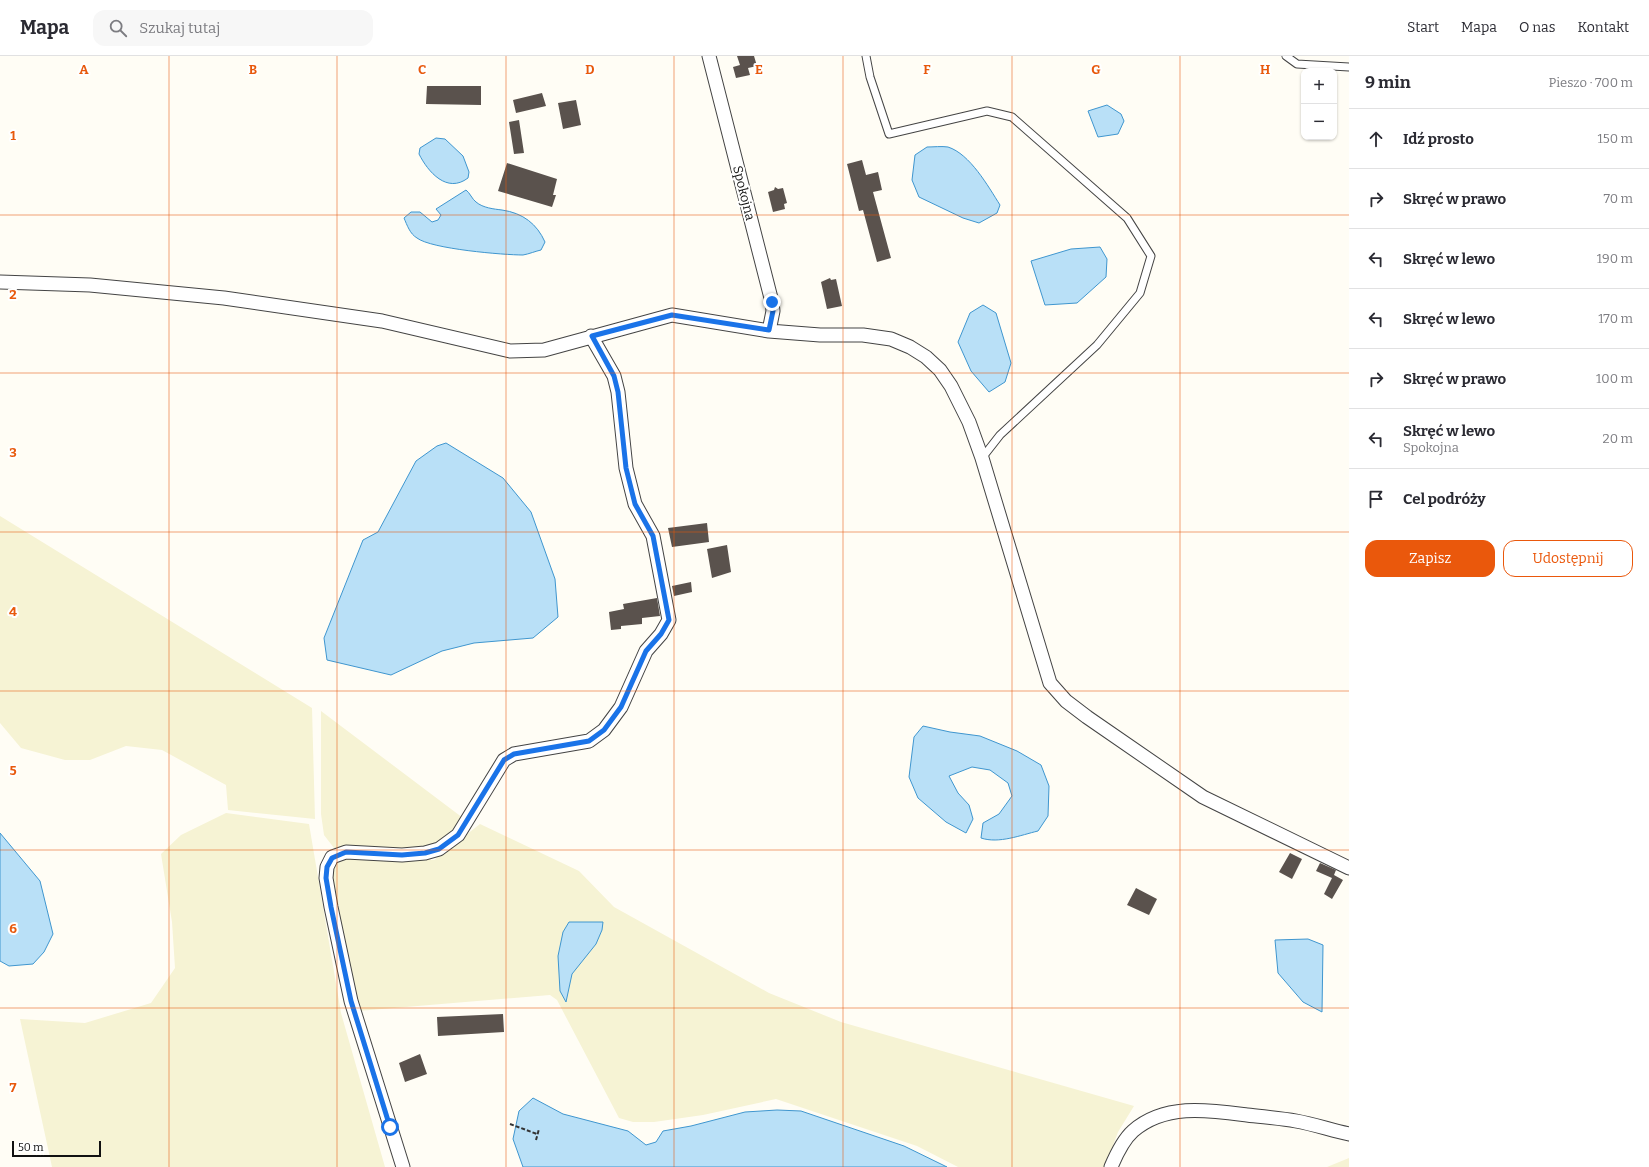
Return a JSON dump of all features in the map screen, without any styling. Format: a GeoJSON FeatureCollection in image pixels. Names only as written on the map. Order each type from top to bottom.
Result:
{"type":"FeatureCollection","features":[{"type":"Feature","properties":{"kind":"street","name":"Spokojna"},"geometry":{"type":"LineString","coordinates":[[709,56],[772,302],[773,311],[769,330]]}},
{"type":"Feature","properties":{"kind":"street"},"geometry":{"type":"LineString","coordinates":[[0,282],[90,285],[224,298],[382,321],[510,350],[544,350],[672,315],[769,330],[820,335],[863,335],[891,339],[910,347],[926,357],[940,370],[951,386],[969,422],[982,458],[1050,682],[1066,701],[1203,798],[1349,868]]}},
{"type":"Feature","properties":{"kind":"street"},"geometry":{"type":"LineString","coordinates":[[403,1167],[351,1001],[331,907],[326,878],[327,867],[332,858],[346,852],[402,855],[425,853],[439,849],[458,835],[504,760],[514,754],[589,741],[604,730],[621,707],[646,651],[661,634],[669,620],[653,536],[635,504],[626,468],[618,392],[614,376],[592,336]]}},
{"type":"Feature","properties":{"kind":"street"},"geometry":{"type":"LineString","coordinates":[[1111,1167],[1122,1144],[1132,1131],[1149,1120],[1186,1110],[1204,1110],[1296,1121],[1349,1134]]}},
{"type":"Feature","properties":{"kind":"lane"},"geometry":{"type":"LineString","coordinates":[[866,56],[870,77],[889,134],[987,111],[1012,118],[1127,218],[1151,256],[1140,293],[1097,345],[1000,435],[982,458]]}},
{"type":"Feature","properties":{"kind":"lane"},"geometry":{"type":"LineString","coordinates":[[1286,56],[1297,64],[1349,67]]}},
{"type":"Feature","properties":{"kind":"path"},"geometry":{"type":"LineString","coordinates":[[510,1124],[537,1134]]}},
{"type":"Feature","properties":{"kind":"path"},"geometry":{"type":"LineString","coordinates":[[536,1140],[539,1129]]}},
{"type":"Feature","properties":{"kind":"shaded area"},"geometry":{"type":"Polygon","coordinates":[[[0,516],[312,708],[315,819],[228,810],[226,785],[162,750],[126,746],[90,760],[65,760],[21,748],[0,723],[0,516]]]}},
{"type":"Feature","properties":{"kind":"shaded area"},"geometry":{"type":"Polygon","coordinates":[[[321,711],[463,818],[454,831],[428,849],[398,850],[334,848],[324,835],[321,814],[321,711]]]}},
{"type":"Feature","properties":{"kind":"shaded area"},"geometry":{"type":"Polygon","coordinates":[[[226,813],[309,824],[341,1013],[385,1167],[52,1167],[20,1019],[85,1023],[151,1003],[175,968],[172,922],[161,854],[181,835],[226,813]]]}},
{"type":"Feature","properties":{"kind":"shaded area"},"geometry":{"type":"Polygon","coordinates":[[[480,824],[579,871],[614,907],[769,993],[841,1022],[1134,1106],[1118,1132],[1105,1167],[958,1167],[917,1146],[776,1099],[703,1115],[654,1122],[633,1122],[619,1118],[557,1000],[550,995],[358,1011],[333,882],[333,866],[345,857],[434,860],[480,824]]]}},
{"type":"Feature","properties":{"kind":"shaded area"},"geometry":{"type":"Polygon","coordinates":[[[1349,1158],[1349,1167],[1327,1167],[1349,1158]]]}},
{"type":"Feature","properties":{"kind":"water"},"geometry":{"type":"Polygon","coordinates":[[[1107,105],[1121,114],[1124,121],[1118,134],[1098,137],[1088,111],[1107,105]]]}},
{"type":"Feature","properties":{"kind":"water"},"geometry":{"type":"Polygon","coordinates":[[[436,138],[445,139],[463,156],[469,172],[468,178],[453,184],[439,179],[428,168],[419,154],[420,148],[436,138]]]}},
{"type":"Feature","properties":{"kind":"water"},"geometry":{"type":"Polygon","coordinates":[[[927,147],[948,147],[964,156],[978,172],[1000,205],[997,213],[979,223],[963,218],[919,197],[912,180],[915,155],[927,147]]]}},
{"type":"Feature","properties":{"kind":"water"},"geometry":{"type":"Polygon","coordinates":[[[466,190],[475,201],[482,206],[510,211],[528,220],[538,230],[545,242],[541,250],[523,255],[468,251],[425,242],[412,234],[404,218],[411,212],[420,212],[432,222],[438,220],[441,215],[436,209],[466,190]]]}},
{"type":"Feature","properties":{"kind":"water"},"geometry":{"type":"Polygon","coordinates":[[[1100,247],[1107,259],[1106,277],[1077,303],[1045,305],[1031,261],[1071,249],[1100,247]]]}},
{"type":"Feature","properties":{"kind":"water"},"geometry":{"type":"Polygon","coordinates":[[[983,305],[996,313],[1011,363],[1005,382],[989,392],[971,371],[958,342],[970,313],[983,305]]]}},
{"type":"Feature","properties":{"kind":"water"},"geometry":{"type":"Polygon","coordinates":[[[446,443],[503,478],[531,512],[555,579],[558,617],[533,638],[474,643],[442,651],[391,675],[327,660],[324,638],[363,540],[378,532],[416,461],[437,446],[446,443]]]}},
{"type":"Feature","properties":{"kind":"water"},"geometry":{"type":"Polygon","coordinates":[[[923,726],[950,732],[980,736],[1017,751],[1041,765],[1049,786],[1048,816],[1038,831],[1017,837],[995,840],[981,838],[983,823],[999,814],[1012,796],[1008,783],[990,770],[972,767],[949,776],[958,793],[969,805],[973,819],[966,833],[946,822],[918,798],[909,777],[914,737],[923,726]]]}},
{"type":"Feature","properties":{"kind":"water"},"geometry":{"type":"Polygon","coordinates":[[[0,833],[40,881],[53,934],[44,952],[33,964],[9,966],[0,961],[0,833]]]}},
{"type":"Feature","properties":{"kind":"water"},"geometry":{"type":"Polygon","coordinates":[[[569,922],[603,922],[602,930],[596,944],[572,974],[566,1002],[560,991],[558,956],[563,932],[569,922]]]}},
{"type":"Feature","properties":{"kind":"water"},"geometry":{"type":"Polygon","coordinates":[[[1308,939],[1323,945],[1322,1012],[1303,1002],[1278,973],[1275,940],[1308,939]]]}},
{"type":"Feature","properties":{"kind":"water"},"geometry":{"type":"Polygon","coordinates":[[[533,1098],[563,1114],[628,1131],[646,1145],[656,1142],[663,1131],[691,1126],[745,1112],[777,1110],[801,1111],[904,1146],[947,1167],[523,1167],[513,1139],[519,1111],[533,1098]]]}},
{"type":"Feature","properties":{"kind":"building"},"geometry":{"type":"Polygon","coordinates":[[[737,56],[754,56],[757,66],[748,68],[750,75],[736,78],[733,67],[740,65],[737,56]]]}},
{"type":"Feature","properties":{"kind":"building"},"geometry":{"type":"Polygon","coordinates":[[[427,86],[481,86],[481,105],[426,104],[427,86]]]}},
{"type":"Feature","properties":{"kind":"building"},"geometry":{"type":"Polygon","coordinates":[[[542,93],[546,106],[516,113],[513,100],[542,93]]]}},
{"type":"Feature","properties":{"kind":"building"},"geometry":{"type":"Polygon","coordinates":[[[576,100],[581,125],[563,129],[558,103],[576,100]]]}},
{"type":"Feature","properties":{"kind":"building"},"geometry":{"type":"Polygon","coordinates":[[[519,120],[524,153],[514,154],[509,122],[519,120]]]}},
{"type":"Feature","properties":{"kind":"building"},"geometry":{"type":"Polygon","coordinates":[[[862,160],[866,175],[878,172],[882,190],[873,192],[891,258],[877,262],[863,210],[859,211],[847,164],[862,160]]]}},
{"type":"Feature","properties":{"kind":"building"},"geometry":{"type":"Polygon","coordinates":[[[507,163],[557,179],[553,195],[556,195],[552,207],[498,191],[507,163]]]}},
{"type":"Feature","properties":{"kind":"building"},"geometry":{"type":"Polygon","coordinates":[[[775,187],[778,189],[783,188],[787,203],[784,204],[785,209],[773,212],[768,192],[774,190],[775,187]]]}},
{"type":"Feature","properties":{"kind":"building"},"geometry":{"type":"Polygon","coordinates":[[[830,278],[831,280],[836,279],[842,306],[827,309],[821,282],[830,278]]]}},
{"type":"Feature","properties":{"kind":"building"},"geometry":{"type":"Polygon","coordinates":[[[707,523],[709,542],[672,547],[668,528],[707,523]]]}},
{"type":"Feature","properties":{"kind":"building"},"geometry":{"type":"Polygon","coordinates":[[[727,545],[731,572],[712,578],[707,549],[727,545]]]}},
{"type":"Feature","properties":{"kind":"building"},"geometry":{"type":"Polygon","coordinates":[[[691,582],[692,592],[674,596],[672,586],[691,582]]]}},
{"type":"Feature","properties":{"kind":"building"},"geometry":{"type":"Polygon","coordinates":[[[657,598],[660,616],[642,618],[642,624],[621,626],[621,629],[611,630],[609,612],[624,609],[623,604],[657,598]]]}},
{"type":"Feature","properties":{"kind":"building"},"geometry":{"type":"Polygon","coordinates":[[[1290,853],[1302,859],[1292,879],[1279,872],[1290,853]]]}},
{"type":"Feature","properties":{"kind":"building"},"geometry":{"type":"Polygon","coordinates":[[[1320,863],[1336,870],[1334,875],[1343,880],[1332,899],[1324,894],[1332,878],[1316,871],[1320,863]]]}},
{"type":"Feature","properties":{"kind":"building"},"geometry":{"type":"Polygon","coordinates":[[[1136,888],[1157,899],[1149,915],[1127,905],[1136,888]]]}},
{"type":"Feature","properties":{"kind":"building"},"geometry":{"type":"Polygon","coordinates":[[[503,1014],[504,1032],[438,1036],[437,1017],[503,1014]]]}},
{"type":"Feature","properties":{"kind":"building"},"geometry":{"type":"Polygon","coordinates":[[[420,1054],[427,1074],[405,1082],[399,1063],[420,1054]]]}},
{"type":"Feature","properties":{"kind":"route"},"geometry":{"type":"LineString","coordinates":[[390,1127],[351,1001],[331,907],[326,878],[327,867],[332,858],[346,852],[402,855],[425,853],[439,849],[458,835],[504,760],[514,754],[589,741],[604,730],[621,707],[646,651],[661,634],[669,620],[653,536],[635,504],[626,468],[618,392],[614,376],[592,336],[672,315],[769,330],[772,321],[772,302]]}}]}
